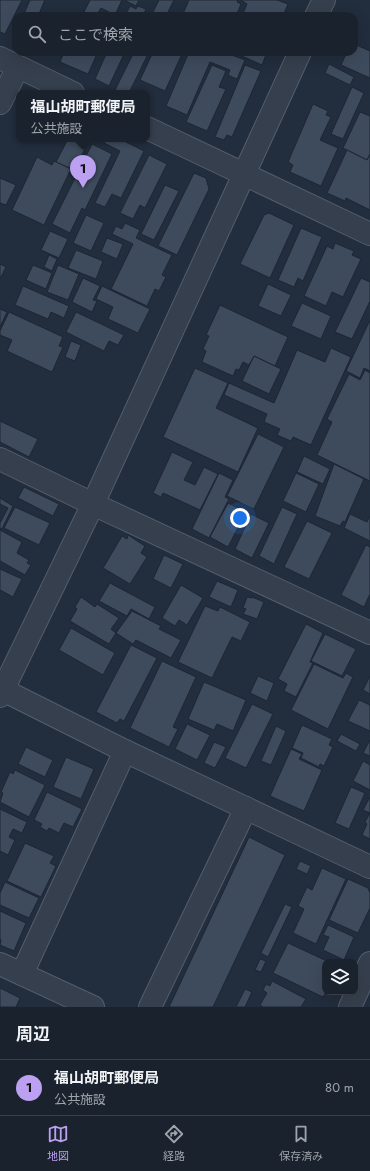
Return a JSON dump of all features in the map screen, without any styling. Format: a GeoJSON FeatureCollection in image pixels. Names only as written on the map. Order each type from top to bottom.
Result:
{"type":"FeatureCollection","features":[{"type":"Feature","properties":{"kind":"street"},"geometry":{"type":"LineString","coordinates":[[318,12],[324,0]]}},
{"type":"Feature","properties":{"kind":"street"},"geometry":{"type":"LineString","coordinates":[[298,56],[246,174],[93,504],[7,665],[1,693],[370,867]]}},
{"type":"Feature","properties":{"kind":"street"},"geometry":{"type":"LineString","coordinates":[[0,103],[9,63],[68,90]]}},
{"type":"Feature","properties":{"kind":"street"},"geometry":{"type":"LineString","coordinates":[[150,129],[370,234]]}},
{"type":"Feature","properties":{"kind":"street"},"geometry":{"type":"LineString","coordinates":[[0,459],[370,633]]}},
{"type":"Feature","properties":{"kind":"street"},"geometry":{"type":"LineString","coordinates":[[22,974],[125,751]]}},
{"type":"Feature","properties":{"kind":"street"},"geometry":{"type":"LineString","coordinates":[[150,1007],[246,808]]}},
{"type":"Feature","properties":{"kind":"street"},"geometry":{"type":"LineString","coordinates":[[350,1007],[370,963]]}},
{"type":"Feature","properties":{"kind":"street"},"geometry":{"type":"LineString","coordinates":[[0,964],[93,1007]]}},
{"type":"Feature","properties":{"kind":"building"},"geometry":{"type":"Polygon","coordinates":[[[0,0],[22,0],[16,12],[12,12],[12,20],[5,34],[0,32],[0,0]]]}},
{"type":"Feature","properties":{"kind":"building"},"geometry":{"type":"Polygon","coordinates":[[[30,0],[45,0],[40,12],[25,12],[30,0]]]}},
{"type":"Feature","properties":{"kind":"building"},"geometry":{"type":"Polygon","coordinates":[[[90,0],[122,0],[116,12],[109,12],[101,8],[98,12],[84,12],[90,0]]]}},
{"type":"Feature","properties":{"kind":"building"},"geometry":{"type":"Polygon","coordinates":[[[126,0],[139,0],[136,6],[126,0]]]}},
{"type":"Feature","properties":{"kind":"building"},"geometry":{"type":"Polygon","coordinates":[[[159,0],[174,0],[168,12],[153,12],[159,0]]]}},
{"type":"Feature","properties":{"kind":"building"},"geometry":{"type":"Polygon","coordinates":[[[189,0],[238,0],[237,2],[241,4],[238,12],[184,12],[189,0]]]}},
{"type":"Feature","properties":{"kind":"building"},"geometry":{"type":"Polygon","coordinates":[[[241,0],[277,0],[288,4],[285,12],[244,12],[247,4],[241,0]]]}},
{"type":"Feature","properties":{"kind":"building"},"geometry":{"type":"Polygon","coordinates":[[[130,6],[136,9],[138,6],[146,9],[145,12],[127,12],[130,6]]]}},
{"type":"Feature","properties":{"kind":"building"},"geometry":{"type":"Polygon","coordinates":[[[358,46],[370,51],[370,78],[341,65],[345,56],[358,56],[358,46]]]}},
{"type":"Feature","properties":{"kind":"building"},"geometry":{"type":"Polygon","coordinates":[[[62,56],[96,56],[88,74],[60,62],[62,56]]]}},
{"type":"Feature","properties":{"kind":"building"},"geometry":{"type":"Polygon","coordinates":[[[105,56],[123,56],[109,86],[95,79],[105,56]]]}},
{"type":"Feature","properties":{"kind":"building"},"geometry":{"type":"Polygon","coordinates":[[[132,56],[147,56],[130,90],[115,90],[132,56]]]}},
{"type":"Feature","properties":{"kind":"building"},"geometry":{"type":"Polygon","coordinates":[[[151,56],[181,56],[165,91],[140,80],[151,56]]]}},
{"type":"Feature","properties":{"kind":"building"},"geometry":{"type":"Polygon","coordinates":[[[187,56],[234,56],[245,60],[237,79],[228,75],[230,70],[210,62],[187,115],[166,106],[187,56]]]}},
{"type":"Feature","properties":{"kind":"building"},"geometry":{"type":"Polygon","coordinates":[[[242,56],[265,56],[262,65],[242,56]]]}},
{"type":"Feature","properties":{"kind":"building"},"geometry":{"type":"Polygon","coordinates":[[[329,64],[354,77],[350,85],[325,73],[329,64]]]}},
{"type":"Feature","properties":{"kind":"building"},"geometry":{"type":"Polygon","coordinates":[[[212,65],[226,71],[219,87],[226,89],[207,131],[186,122],[212,65]]]}},
{"type":"Feature","properties":{"kind":"building"},"geometry":{"type":"Polygon","coordinates":[[[245,65],[261,71],[232,137],[227,135],[224,140],[215,137],[245,65]]]}},
{"type":"Feature","properties":{"kind":"building"},"geometry":{"type":"Polygon","coordinates":[[[352,87],[364,93],[343,139],[331,134],[352,87]]]}},
{"type":"Feature","properties":{"kind":"building"},"geometry":{"type":"Polygon","coordinates":[[[313,104],[328,111],[326,115],[331,117],[320,140],[338,148],[321,186],[290,172],[293,165],[288,162],[313,104]]]}},
{"type":"Feature","properties":{"kind":"building"},"geometry":{"type":"Polygon","coordinates":[[[360,112],[370,116],[370,154],[367,160],[343,148],[360,112]]]}},
{"type":"Feature","properties":{"kind":"building"},"geometry":{"type":"Polygon","coordinates":[[[66,142],[88,142],[74,170],[56,162],[66,142]]]}},
{"type":"Feature","properties":{"kind":"building"},"geometry":{"type":"Polygon","coordinates":[[[126,142],[144,151],[121,198],[112,194],[105,207],[95,203],[120,151],[104,143],[126,142]]]}},
{"type":"Feature","properties":{"kind":"building"},"geometry":{"type":"Polygon","coordinates":[[[92,144],[112,154],[85,210],[82,208],[70,233],[52,224],[92,144]]]}},
{"type":"Feature","properties":{"kind":"building"},"geometry":{"type":"Polygon","coordinates":[[[347,150],[367,160],[370,154],[370,210],[346,198],[345,201],[327,193],[347,150]]]}},
{"type":"Feature","properties":{"kind":"building"},"geometry":{"type":"Polygon","coordinates":[[[149,155],[167,164],[145,208],[140,205],[133,219],[120,213],[149,155]]]}},
{"type":"Feature","properties":{"kind":"building"},"geometry":{"type":"Polygon","coordinates":[[[37,157],[52,165],[54,161],[71,169],[44,225],[12,210],[37,157]]]}},
{"type":"Feature","properties":{"kind":"building"},"geometry":{"type":"Polygon","coordinates":[[[194,173],[206,178],[209,189],[177,255],[158,246],[194,173]]]}},
{"type":"Feature","properties":{"kind":"building"},"geometry":{"type":"Polygon","coordinates":[[[0,178],[16,185],[6,205],[0,203],[0,178]]]}},
{"type":"Feature","properties":{"kind":"building"},"geometry":{"type":"Polygon","coordinates":[[[165,185],[179,191],[154,240],[141,234],[165,185]]]}},
{"type":"Feature","properties":{"kind":"building"},"geometry":{"type":"Polygon","coordinates":[[[269,213],[294,225],[270,278],[240,264],[264,215],[269,213]]]}},
{"type":"Feature","properties":{"kind":"building"},"geometry":{"type":"Polygon","coordinates":[[[86,215],[104,223],[91,251],[73,243],[86,215]]]}},
{"type":"Feature","properties":{"kind":"building"},"geometry":{"type":"Polygon","coordinates":[[[125,223],[140,230],[136,238],[172,255],[162,275],[166,277],[159,291],[155,289],[147,306],[111,289],[133,244],[112,234],[116,226],[122,229],[125,223]]]}},
{"type":"Feature","properties":{"kind":"building"},"geometry":{"type":"Polygon","coordinates":[[[301,228],[322,237],[303,281],[298,278],[294,287],[278,280],[301,228]]]}},
{"type":"Feature","properties":{"kind":"building"},"geometry":{"type":"Polygon","coordinates":[[[50,231],[68,239],[59,258],[41,250],[50,231]]]}},
{"type":"Feature","properties":{"kind":"building"},"geometry":{"type":"Polygon","coordinates":[[[107,238],[123,244],[117,259],[101,252],[107,238]]]}},
{"type":"Feature","properties":{"kind":"building"},"geometry":{"type":"Polygon","coordinates":[[[335,243],[354,251],[352,255],[361,259],[343,297],[332,292],[326,306],[304,296],[327,246],[333,249],[335,243]]]}},
{"type":"Feature","properties":{"kind":"building"},"geometry":{"type":"Polygon","coordinates":[[[76,250],[103,261],[96,279],[68,268],[76,250]]]}},
{"type":"Feature","properties":{"kind":"building"},"geometry":{"type":"Polygon","coordinates":[[[49,255],[57,259],[52,271],[44,267],[49,255]]]}},
{"type":"Feature","properties":{"kind":"building"},"geometry":{"type":"Polygon","coordinates":[[[0,264],[6,267],[0,279],[0,264]]]}},
{"type":"Feature","properties":{"kind":"building"},"geometry":{"type":"Polygon","coordinates":[[[33,265],[52,273],[46,289],[26,280],[33,265]]]}},
{"type":"Feature","properties":{"kind":"building"},"geometry":{"type":"Polygon","coordinates":[[[58,265],[79,274],[68,300],[47,292],[58,265]]]}},
{"type":"Feature","properties":{"kind":"building"},"geometry":{"type":"Polygon","coordinates":[[[83,278],[100,286],[93,300],[97,301],[92,312],[72,302],[83,278]]]}},
{"type":"Feature","properties":{"kind":"building"},"geometry":{"type":"Polygon","coordinates":[[[361,278],[370,282],[370,301],[352,339],[335,332],[361,278]]]}},
{"type":"Feature","properties":{"kind":"building"},"geometry":{"type":"Polygon","coordinates":[[[268,284],[291,295],[281,316],[258,306],[268,284]]]}},
{"type":"Feature","properties":{"kind":"building"},"geometry":{"type":"Polygon","coordinates":[[[23,286],[69,306],[64,318],[51,312],[48,319],[15,305],[23,286]]]}},
{"type":"Feature","properties":{"kind":"building"},"geometry":{"type":"Polygon","coordinates":[[[102,286],[150,309],[138,333],[108,319],[113,307],[96,299],[102,286]]]}},
{"type":"Feature","properties":{"kind":"building"},"geometry":{"type":"Polygon","coordinates":[[[302,303],[331,316],[321,339],[291,326],[302,303]]]}},
{"type":"Feature","properties":{"kind":"building"},"geometry":{"type":"Polygon","coordinates":[[[220,305],[288,337],[275,366],[254,356],[249,365],[243,362],[239,370],[236,369],[233,376],[202,362],[206,351],[203,349],[209,336],[206,335],[220,305]]]}},
{"type":"Feature","properties":{"kind":"building"},"geometry":{"type":"Polygon","coordinates":[[[0,309],[7,312],[0,327],[0,309]]]}},
{"type":"Feature","properties":{"kind":"building"},"geometry":{"type":"Polygon","coordinates":[[[9,312],[63,337],[59,346],[63,347],[52,372],[7,351],[12,340],[0,335],[0,331],[9,312]]]}},
{"type":"Feature","properties":{"kind":"building"},"geometry":{"type":"Polygon","coordinates":[[[76,312],[124,335],[118,345],[109,341],[104,351],[66,332],[76,312]]]}},
{"type":"Feature","properties":{"kind":"building"},"geometry":{"type":"Polygon","coordinates":[[[370,320],[370,371],[364,368],[360,378],[346,371],[370,320]]]}},
{"type":"Feature","properties":{"kind":"building"},"geometry":{"type":"Polygon","coordinates":[[[71,341],[81,345],[75,361],[65,357],[71,341]]]}},
{"type":"Feature","properties":{"kind":"building"},"geometry":{"type":"Polygon","coordinates":[[[331,348],[351,357],[311,445],[293,437],[291,441],[277,435],[280,429],[264,422],[267,414],[224,395],[229,383],[274,403],[297,350],[325,362],[331,348]]]}},
{"type":"Feature","properties":{"kind":"building"},"geometry":{"type":"Polygon","coordinates":[[[254,356],[281,369],[269,394],[242,381],[254,356]]]}},
{"type":"Feature","properties":{"kind":"building"},"geometry":{"type":"Polygon","coordinates":[[[195,368],[228,383],[216,408],[258,428],[238,472],[163,437],[195,368]]]}},
{"type":"Feature","properties":{"kind":"building"},"geometry":{"type":"Polygon","coordinates":[[[365,370],[370,373],[370,481],[317,455],[332,422],[327,419],[349,374],[360,380],[365,370]]]}},
{"type":"Feature","properties":{"kind":"building"},"geometry":{"type":"Polygon","coordinates":[[[0,421],[38,439],[29,457],[0,442],[0,421]]]}},
{"type":"Feature","properties":{"kind":"building"},"geometry":{"type":"Polygon","coordinates":[[[258,434],[284,447],[254,509],[227,496],[258,434]]]}},
{"type":"Feature","properties":{"kind":"building"},"geometry":{"type":"Polygon","coordinates":[[[172,452],[193,462],[184,480],[195,485],[204,467],[218,474],[200,510],[163,493],[161,497],[153,493],[172,452]]]}},
{"type":"Feature","properties":{"kind":"building"},"geometry":{"type":"Polygon","coordinates":[[[304,456],[330,469],[323,484],[297,472],[304,456]]]}},
{"type":"Feature","properties":{"kind":"building"},"geometry":{"type":"Polygon","coordinates":[[[334,464],[364,479],[345,522],[343,521],[340,526],[315,516],[334,464]]]}},
{"type":"Feature","properties":{"kind":"building"},"geometry":{"type":"Polygon","coordinates":[[[219,473],[233,480],[225,497],[229,499],[209,538],[192,529],[219,473]]]}},
{"type":"Feature","properties":{"kind":"building"},"geometry":{"type":"Polygon","coordinates":[[[296,473],[319,484],[306,512],[283,501],[296,473]]]}},
{"type":"Feature","properties":{"kind":"building"},"geometry":{"type":"Polygon","coordinates":[[[24,487],[59,504],[53,516],[18,498],[24,487]]]}},
{"type":"Feature","properties":{"kind":"building"},"geometry":{"type":"Polygon","coordinates":[[[0,498],[13,506],[2,529],[0,528],[0,523],[8,508],[0,504],[0,498]]]}},
{"type":"Feature","properties":{"kind":"building"},"geometry":{"type":"Polygon","coordinates":[[[228,503],[246,512],[228,547],[210,537],[228,503]]]}},
{"type":"Feature","properties":{"kind":"building"},"geometry":{"type":"Polygon","coordinates":[[[15,507],[50,523],[39,545],[4,528],[15,507]]]}},
{"type":"Feature","properties":{"kind":"building"},"geometry":{"type":"Polygon","coordinates":[[[282,507],[297,514],[274,564],[259,556],[282,507]]]}},
{"type":"Feature","properties":{"kind":"building"},"geometry":{"type":"Polygon","coordinates":[[[251,514],[269,523],[252,558],[235,549],[251,514]]]}},
{"type":"Feature","properties":{"kind":"building"},"geometry":{"type":"Polygon","coordinates":[[[350,514],[367,522],[370,516],[370,541],[344,528],[350,514]]]}},
{"type":"Feature","properties":{"kind":"building"},"geometry":{"type":"Polygon","coordinates":[[[307,521],[332,533],[309,579],[284,567],[307,521]]]}},
{"type":"Feature","properties":{"kind":"building"},"geometry":{"type":"Polygon","coordinates":[[[0,530],[22,542],[17,553],[29,560],[27,563],[31,565],[25,575],[0,561],[0,530]]]}},
{"type":"Feature","properties":{"kind":"building"},"geometry":{"type":"Polygon","coordinates":[[[128,535],[145,546],[141,553],[147,557],[130,584],[103,568],[122,536],[127,539],[128,535]]]}},
{"type":"Feature","properties":{"kind":"building"},"geometry":{"type":"Polygon","coordinates":[[[366,545],[370,547],[370,594],[364,607],[341,595],[366,545]]]}},
{"type":"Feature","properties":{"kind":"building"},"geometry":{"type":"Polygon","coordinates":[[[164,555],[183,564],[171,588],[153,579],[164,555]]]}},
{"type":"Feature","properties":{"kind":"building"},"geometry":{"type":"Polygon","coordinates":[[[0,569],[22,579],[13,597],[0,590],[0,569]]]}},
{"type":"Feature","properties":{"kind":"building"},"geometry":{"type":"Polygon","coordinates":[[[217,581],[238,590],[231,607],[209,597],[217,581]]]}},
{"type":"Feature","properties":{"kind":"building"},"geometry":{"type":"Polygon","coordinates":[[[110,583],[155,607],[149,619],[131,609],[127,616],[99,601],[110,583]]]}},
{"type":"Feature","properties":{"kind":"building"},"geometry":{"type":"Polygon","coordinates":[[[181,585],[203,598],[187,625],[179,620],[175,626],[162,618],[181,585]]]}},
{"type":"Feature","properties":{"kind":"building"},"geometry":{"type":"Polygon","coordinates":[[[81,597],[95,607],[97,604],[119,618],[111,629],[116,633],[109,644],[70,621],[77,609],[75,607],[81,597]]]}},
{"type":"Feature","properties":{"kind":"building"},"geometry":{"type":"Polygon","coordinates":[[[247,597],[252,597],[264,602],[257,619],[243,614],[246,609],[243,608],[247,597]]]}},
{"type":"Feature","properties":{"kind":"building"},"geometry":{"type":"Polygon","coordinates":[[[205,606],[218,611],[220,607],[250,622],[241,641],[232,637],[212,678],[178,662],[205,606]]]}},
{"type":"Feature","properties":{"kind":"building"},"geometry":{"type":"Polygon","coordinates":[[[132,611],[161,626],[159,629],[181,640],[171,658],[136,640],[133,644],[116,633],[132,611]]]}},
{"type":"Feature","properties":{"kind":"building"},"geometry":{"type":"Polygon","coordinates":[[[306,624],[323,633],[310,662],[313,663],[296,697],[284,691],[287,684],[278,679],[306,624]]]}},
{"type":"Feature","properties":{"kind":"building"},"geometry":{"type":"Polygon","coordinates":[[[71,628],[115,653],[103,675],[59,650],[71,628]]]}},
{"type":"Feature","properties":{"kind":"building"},"geometry":{"type":"Polygon","coordinates":[[[325,634],[356,649],[342,676],[311,661],[325,634]]]}},
{"type":"Feature","properties":{"kind":"building"},"geometry":{"type":"Polygon","coordinates":[[[131,645],[157,658],[124,721],[120,719],[117,723],[96,712],[131,645]]]}},
{"type":"Feature","properties":{"kind":"building"},"geometry":{"type":"Polygon","coordinates":[[[162,661],[196,677],[173,727],[178,729],[169,747],[130,728],[162,661]]]}},
{"type":"Feature","properties":{"kind":"building"},"geometry":{"type":"Polygon","coordinates":[[[314,664],[343,678],[346,673],[353,677],[328,729],[291,710],[314,664]]]}},
{"type":"Feature","properties":{"kind":"building"},"geometry":{"type":"Polygon","coordinates":[[[258,676],[274,683],[267,701],[250,693],[258,676]]]}},
{"type":"Feature","properties":{"kind":"building"},"geometry":{"type":"Polygon","coordinates":[[[370,676],[370,694],[363,690],[370,676]]]}},
{"type":"Feature","properties":{"kind":"building"},"geometry":{"type":"Polygon","coordinates":[[[204,682],[246,700],[233,731],[217,724],[214,730],[188,719],[204,682]]]}},
{"type":"Feature","properties":{"kind":"building"},"geometry":{"type":"Polygon","coordinates":[[[359,700],[370,705],[370,731],[348,721],[359,700]]]}},
{"type":"Feature","properties":{"kind":"building"},"geometry":{"type":"Polygon","coordinates":[[[252,704],[273,714],[246,768],[225,758],[252,704]]]}},
{"type":"Feature","properties":{"kind":"building"},"geometry":{"type":"Polygon","coordinates":[[[187,724],[210,735],[197,760],[175,749],[187,724]]]}},
{"type":"Feature","properties":{"kind":"building"},"geometry":{"type":"Polygon","coordinates":[[[302,725],[332,739],[329,745],[333,747],[324,766],[320,764],[319,767],[301,758],[303,753],[292,748],[302,725]]]}},
{"type":"Feature","properties":{"kind":"building"},"geometry":{"type":"Polygon","coordinates":[[[276,726],[286,731],[271,765],[261,761],[276,726]]]}},
{"type":"Feature","properties":{"kind":"building"},"geometry":{"type":"Polygon","coordinates":[[[341,734],[360,744],[356,751],[337,741],[341,734]]]}},
{"type":"Feature","properties":{"kind":"building"},"geometry":{"type":"Polygon","coordinates":[[[370,740],[370,756],[363,753],[370,740]]]}},
{"type":"Feature","properties":{"kind":"building"},"geometry":{"type":"Polygon","coordinates":[[[214,742],[226,747],[215,768],[204,763],[214,742]]]}},
{"type":"Feature","properties":{"kind":"building"},"geometry":{"type":"Polygon","coordinates":[[[26,747],[53,760],[45,777],[18,764],[26,747]]]}},
{"type":"Feature","properties":{"kind":"building"},"geometry":{"type":"Polygon","coordinates":[[[291,749],[302,754],[299,759],[322,770],[304,811],[270,796],[291,749]]]}},
{"type":"Feature","properties":{"kind":"building"},"geometry":{"type":"Polygon","coordinates":[[[66,757],[94,769],[81,799],[53,787],[66,757]]]}},
{"type":"Feature","properties":{"kind":"building"},"geometry":{"type":"Polygon","coordinates":[[[363,761],[370,765],[370,790],[353,781],[363,761]]]}},
{"type":"Feature","properties":{"kind":"building"},"geometry":{"type":"Polygon","coordinates":[[[15,770],[45,785],[29,817],[0,802],[3,793],[1,792],[10,772],[13,774],[15,770]]]}},
{"type":"Feature","properties":{"kind":"building"},"geometry":{"type":"Polygon","coordinates":[[[351,787],[365,793],[349,829],[335,823],[351,787]]]}},
{"type":"Feature","properties":{"kind":"building"},"geometry":{"type":"Polygon","coordinates":[[[47,792],[82,809],[73,827],[64,823],[59,833],[49,828],[47,831],[40,827],[42,824],[34,820],[47,792]]]}},
{"type":"Feature","properties":{"kind":"building"},"geometry":{"type":"Polygon","coordinates":[[[370,797],[370,813],[363,810],[370,797]]]}},
{"type":"Feature","properties":{"kind":"building"},"geometry":{"type":"Polygon","coordinates":[[[0,809],[27,822],[22,833],[13,829],[9,837],[15,840],[8,855],[0,851],[0,809]]]}},
{"type":"Feature","properties":{"kind":"building"},"geometry":{"type":"Polygon","coordinates":[[[370,813],[370,839],[362,835],[367,824],[365,822],[370,813]]]}},
{"type":"Feature","properties":{"kind":"building"},"geometry":{"type":"Polygon","coordinates":[[[249,837],[285,855],[213,1007],[169,1007],[249,837]]]}},
{"type":"Feature","properties":{"kind":"building"},"geometry":{"type":"Polygon","coordinates":[[[25,843],[54,856],[50,863],[56,866],[41,897],[7,881],[25,843]]]}},
{"type":"Feature","properties":{"kind":"building"},"geometry":{"type":"Polygon","coordinates":[[[300,861],[311,866],[307,874],[296,869],[300,861]]]}},
{"type":"Feature","properties":{"kind":"building"},"geometry":{"type":"Polygon","coordinates":[[[322,868],[346,879],[316,944],[293,933],[304,909],[298,906],[307,887],[312,890],[322,868]]]}},
{"type":"Feature","properties":{"kind":"building"},"geometry":{"type":"Polygon","coordinates":[[[348,879],[368,888],[370,893],[370,908],[358,933],[329,920],[348,879]]]}},
{"type":"Feature","properties":{"kind":"building"},"geometry":{"type":"Polygon","coordinates":[[[5,882],[39,898],[29,918],[0,905],[0,893],[5,882]]]}},
{"type":"Feature","properties":{"kind":"building"},"geometry":{"type":"Polygon","coordinates":[[[285,904],[292,907],[268,957],[261,953],[285,904]]]}},
{"type":"Feature","properties":{"kind":"building"},"geometry":{"type":"Polygon","coordinates":[[[0,911],[26,923],[14,951],[0,945],[0,911]]]}},
{"type":"Feature","properties":{"kind":"building"},"geometry":{"type":"Polygon","coordinates":[[[328,925],[354,937],[344,959],[323,950],[329,937],[323,935],[328,925]]]}},
{"type":"Feature","properties":{"kind":"building"},"geometry":{"type":"Polygon","coordinates":[[[288,943],[323,959],[322,995],[324,995],[323,997],[273,973],[288,943]]]}},
{"type":"Feature","properties":{"kind":"building"},"geometry":{"type":"Polygon","coordinates":[[[260,959],[266,961],[261,972],[255,970],[260,959]]]}},
{"type":"Feature","properties":{"kind":"building"},"geometry":{"type":"Polygon","coordinates":[[[272,981],[306,999],[301,1007],[263,1007],[260,1005],[267,993],[263,990],[266,984],[270,986],[272,981]]]}},
{"type":"Feature","properties":{"kind":"building"},"geometry":{"type":"Polygon","coordinates":[[[0,988],[20,998],[16,1007],[0,1007],[0,988]]]}},
{"type":"Feature","properties":{"kind":"building"},"geometry":{"type":"Polygon","coordinates":[[[245,989],[252,992],[245,1007],[236,1007],[245,989]]]}},
{"type":"Feature","properties":{"kind":"place","name":"福山胡町郵便局"},"geometry":{"type":"Point","coordinates":[83,188]}}]}
